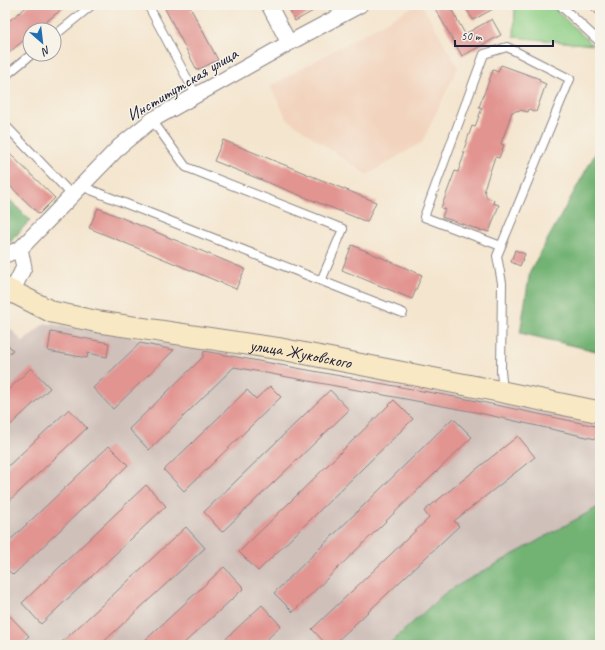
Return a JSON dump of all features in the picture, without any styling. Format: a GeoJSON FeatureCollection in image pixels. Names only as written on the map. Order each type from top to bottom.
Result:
{"type":"FeatureCollection","features":[{"type":"Feature","properties":{"kind":"street"},"geometry":{"type":"LineString","coordinates":[[269,5],[289,43]]}},
{"type":"Feature","properties":{"kind":"street","name":"Институтская улица"},"geometry":{"type":"LineString","coordinates":[[20,249],[120,146],[152,120],[351,7]]}},
{"type":"Feature","properties":{"kind":"street"},"geometry":{"type":"LineString","coordinates":[[5,255],[20,249],[24,267],[8,290]]}},
{"type":"Feature","properties":{"kind":"street","name":"улица Жуковского"},"geometry":{"type":"LineString","coordinates":[[8,290],[52,312],[74,317],[281,349],[600,412]]}},
{"type":"Feature","properties":{"kind":"lane"},"geometry":{"type":"LineString","coordinates":[[62,29],[92,5]]}},
{"type":"Feature","properties":{"kind":"lane"},"geometry":{"type":"LineString","coordinates":[[148,5],[196,95]]}},
{"type":"Feature","properties":{"kind":"lane"},"geometry":{"type":"LineString","coordinates":[[560,5],[600,42]]}},
{"type":"Feature","properties":{"kind":"lane"},"geometry":{"type":"LineString","coordinates":[[501,246],[424,217],[484,54],[507,47],[570,79],[497,256],[502,283],[501,371],[503,392]]}},
{"type":"Feature","properties":{"kind":"lane"},"geometry":{"type":"LineString","coordinates":[[5,76],[22,62]]}},
{"type":"Feature","properties":{"kind":"lane"},"geometry":{"type":"LineString","coordinates":[[152,120],[186,167],[343,229],[321,281]]}},
{"type":"Feature","properties":{"kind":"lane"},"geometry":{"type":"LineString","coordinates":[[5,125],[77,190],[403,313]]}},
{"type":"Feature","properties":{"kind":"shaded area"},"geometry":{"type":"Polygon","coordinates":[[[416,5],[422,5],[458,67],[422,142],[367,175],[287,119],[270,86],[416,5]]]}},
{"type":"Feature","properties":{"kind":"shaded area"},"geometry":{"type":"Polygon","coordinates":[[[5,323],[23,342],[45,323],[152,340],[493,401],[600,423],[600,506],[446,592],[388,645],[5,645],[5,323]]]}},
{"type":"Feature","properties":{"kind":"green space"},"geometry":{"type":"Polygon","coordinates":[[[515,5],[550,5],[593,45],[514,37],[515,5]]]}},
{"type":"Feature","properties":{"kind":"green space"},"geometry":{"type":"Polygon","coordinates":[[[600,145],[600,352],[520,333],[530,271],[600,145]]]}},
{"type":"Feature","properties":{"kind":"green space"},"geometry":{"type":"Polygon","coordinates":[[[5,195],[30,220],[5,248],[5,195]]]}},
{"type":"Feature","properties":{"kind":"green space"},"geometry":{"type":"Polygon","coordinates":[[[600,506],[600,645],[388,645],[446,592],[600,506]]]}},
{"type":"Feature","properties":{"kind":"building"},"geometry":{"type":"Polygon","coordinates":[[[29,5],[67,5],[46,22],[22,22],[22,42],[5,56],[5,24],[29,5]]]}},
{"type":"Feature","properties":{"kind":"building"},"geometry":{"type":"Polygon","coordinates":[[[163,5],[189,5],[218,60],[197,70],[163,5]]]}},
{"type":"Feature","properties":{"kind":"building"},"geometry":{"type":"Polygon","coordinates":[[[287,5],[324,5],[295,21],[287,5]]]}},
{"type":"Feature","properties":{"kind":"building"},"geometry":{"type":"Polygon","coordinates":[[[433,5],[449,5],[465,34],[492,19],[501,35],[462,56],[433,5]]]}},
{"type":"Feature","properties":{"kind":"building"},"geometry":{"type":"Polygon","coordinates":[[[464,5],[492,5],[493,9],[473,20],[464,5]]]}},
{"type":"Feature","properties":{"kind":"building"},"geometry":{"type":"Polygon","coordinates":[[[587,5],[600,5],[600,10],[596,14],[587,5]]]}},
{"type":"Feature","properties":{"kind":"building"},"geometry":{"type":"Polygon","coordinates":[[[501,65],[540,79],[539,81],[546,84],[536,112],[529,109],[528,112],[520,110],[512,112],[501,144],[504,145],[499,158],[495,157],[484,189],[487,198],[494,200],[493,203],[499,205],[489,232],[442,217],[445,209],[441,208],[455,171],[458,172],[472,126],[475,127],[482,108],[479,107],[493,70],[498,72],[501,65]]]}},
{"type":"Feature","properties":{"kind":"building"},"geometry":{"type":"Polygon","coordinates":[[[223,140],[376,202],[367,222],[214,161],[223,140]]]}},
{"type":"Feature","properties":{"kind":"building"},"geometry":{"type":"Polygon","coordinates":[[[5,149],[55,198],[39,214],[5,181],[5,149]]]}},
{"type":"Feature","properties":{"kind":"building"},"geometry":{"type":"Polygon","coordinates":[[[98,208],[245,269],[236,289],[89,228],[98,208]]]}},
{"type":"Feature","properties":{"kind":"building"},"geometry":{"type":"Polygon","coordinates":[[[352,245],[422,275],[412,299],[342,270],[352,245]]]}},
{"type":"Feature","properties":{"kind":"building"},"geometry":{"type":"Polygon","coordinates":[[[515,250],[525,254],[520,266],[511,262],[515,250]]]}},
{"type":"Feature","properties":{"kind":"building"},"geometry":{"type":"Polygon","coordinates":[[[51,332],[109,343],[107,357],[88,353],[87,358],[48,351],[51,332]]]}},
{"type":"Feature","properties":{"kind":"building"},"geometry":{"type":"Polygon","coordinates":[[[5,342],[13,350],[5,357],[5,342]]]}},
{"type":"Feature","properties":{"kind":"building"},"geometry":{"type":"Polygon","coordinates":[[[140,343],[174,350],[113,409],[93,388],[140,343]]]}},
{"type":"Feature","properties":{"kind":"building"},"geometry":{"type":"Polygon","coordinates":[[[204,351],[477,401],[600,427],[600,440],[475,412],[234,367],[149,450],[129,429],[203,357],[204,351]]]}},
{"type":"Feature","properties":{"kind":"building"},"geometry":{"type":"Polygon","coordinates":[[[31,368],[50,388],[5,430],[5,393],[31,368]]]}},
{"type":"Feature","properties":{"kind":"building"},"geometry":{"type":"Polygon","coordinates":[[[270,386],[281,397],[184,491],[164,470],[247,390],[256,399],[270,386]]]}},
{"type":"Feature","properties":{"kind":"building"},"geometry":{"type":"Polygon","coordinates":[[[330,390],[349,410],[222,532],[204,512],[330,390]]]}},
{"type":"Feature","properties":{"kind":"building"},"geometry":{"type":"Polygon","coordinates":[[[394,400],[413,419],[258,571],[239,552],[394,400]]]}},
{"type":"Feature","properties":{"kind":"building"},"geometry":{"type":"Polygon","coordinates":[[[69,409],[87,428],[5,505],[5,469],[69,409]]]}},
{"type":"Feature","properties":{"kind":"building"},"geometry":{"type":"Polygon","coordinates":[[[453,418],[472,437],[293,612],[274,593],[453,418]]]}},
{"type":"Feature","properties":{"kind":"building"},"geometry":{"type":"Polygon","coordinates":[[[518,436],[535,457],[454,521],[459,526],[333,645],[327,645],[312,629],[429,518],[424,511],[518,436]]]}},
{"type":"Feature","properties":{"kind":"building"},"geometry":{"type":"Polygon","coordinates":[[[109,446],[128,465],[13,575],[5,567],[5,545],[109,446]]]}},
{"type":"Feature","properties":{"kind":"building"},"geometry":{"type":"Polygon","coordinates":[[[146,485],[166,506],[41,624],[22,603],[146,485]]]}},
{"type":"Feature","properties":{"kind":"building"},"geometry":{"type":"Polygon","coordinates":[[[186,527],[205,548],[100,645],[60,644],[186,527]]]}},
{"type":"Feature","properties":{"kind":"building"},"geometry":{"type":"Polygon","coordinates":[[[224,567],[244,588],[182,645],[140,645],[224,567]]]}},
{"type":"Feature","properties":{"kind":"building"},"geometry":{"type":"Polygon","coordinates":[[[262,605],[281,626],[261,645],[219,645],[262,605]]]}},
{"type":"Feature","properties":{"kind":"building"},"geometry":{"type":"Polygon","coordinates":[[[9,615],[29,636],[19,645],[5,645],[5,619],[9,615]]]}}]}
